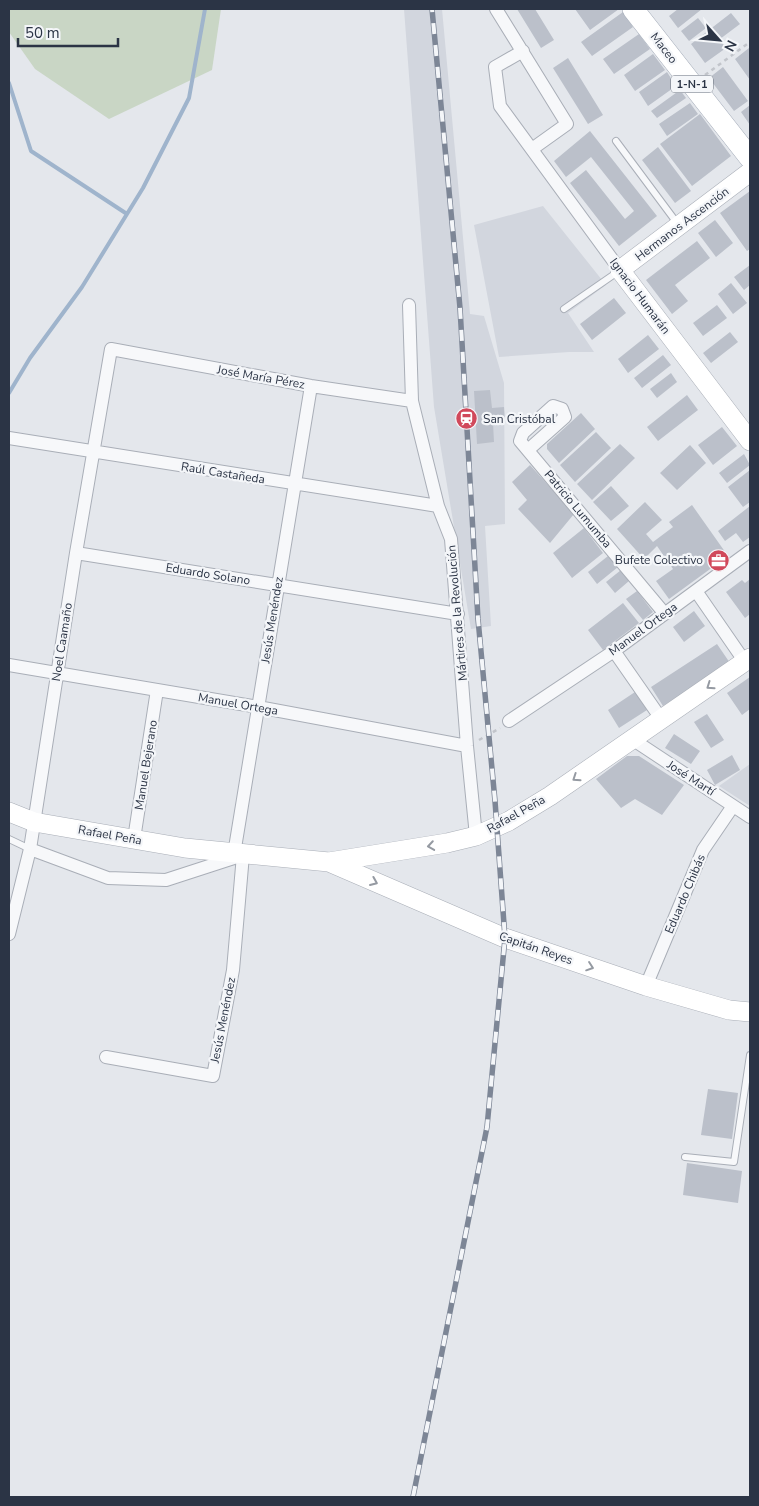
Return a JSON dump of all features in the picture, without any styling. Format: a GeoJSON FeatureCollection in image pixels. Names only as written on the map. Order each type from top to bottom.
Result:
{"type":"FeatureCollection","features":[{"type":"Feature","properties":{"kind":"main road","name":"Maceo"},"geometry":{"type":"LineString","coordinates":[[633,9],[750,158]]}},
{"type":"Feature","properties":{"kind":"street"},"geometry":{"type":"LineString","coordinates":[[496,9],[567,124],[532,149]]}},
{"type":"Feature","properties":{"kind":"street","name":"Ignacio Humarán"},"geometry":{"type":"LineString","coordinates":[[522,51],[495,67],[500,106],[620,270],[750,441]]}},
{"type":"Feature","properties":{"kind":"street","name":"Hermanos Ascención"},"geometry":{"type":"LineString","coordinates":[[620,270],[750,172]]}},
{"type":"Feature","properties":{"kind":"street","name":"Mártires de la Revolución"},"geometry":{"type":"LineString","coordinates":[[409,305],[412,401],[438,506],[451,539],[458,614],[466,746],[476,836]]}},
{"type":"Feature","properties":{"kind":"street","name":"José María Pérez"},"geometry":{"type":"LineString","coordinates":[[111,349],[311,386],[412,401]]}},
{"type":"Feature","properties":{"kind":"street","name":"Noel Caamaño"},"geometry":{"type":"LineString","coordinates":[[9,934],[30,849],[92,452],[111,349]]}},
{"type":"Feature","properties":{"kind":"street","name":"Jesús Menéndez"},"geometry":{"type":"LineString","coordinates":[[106,1057],[213,1076],[233,970],[238,854],[258,707],[293,485],[311,386]]}},
{"type":"Feature","properties":{"kind":"street","name":"Raúl Castañeda"},"geometry":{"type":"LineString","coordinates":[[9,438],[293,485],[438,506]]}},
{"type":"Feature","properties":{"kind":"street","name":"Patricio Lumumba"},"geometry":{"type":"LineString","coordinates":[[528,450],[666,614]]}},
{"type":"Feature","properties":{"kind":"street","name":"Manuel Ortega"},"geometry":{"type":"LineString","coordinates":[[509,721],[614,651],[750,552]]}},
{"type":"Feature","properties":{"kind":"street","name":"Eduardo Solano"},"geometry":{"type":"LineString","coordinates":[[76,553],[458,614]]}},
{"type":"Feature","properties":{"kind":"street"},"geometry":{"type":"LineString","coordinates":[[696,591],[747,660]]}},
{"type":"Feature","properties":{"kind":"street"},"geometry":{"type":"LineString","coordinates":[[614,651],[662,720]]}},
{"type":"Feature","properties":{"kind":"street","name":"Rafael Peña"},"geometry":{"type":"LineString","coordinates":[[9,812],[34,822],[134,839],[238,854],[330,862],[447,843],[476,836],[509,820],[550,796],[747,660]]}},
{"type":"Feature","properties":{"kind":"street","name":"Manuel Ortega"},"geometry":{"type":"LineString","coordinates":[[9,665],[258,707],[466,746]]}},
{"type":"Feature","properties":{"kind":"street","name":"Manuel Bejerano"},"geometry":{"type":"LineString","coordinates":[[134,839],[157,690]]}},
{"type":"Feature","properties":{"kind":"street","name":"José Martí"},"geometry":{"type":"LineString","coordinates":[[632,740],[750,817]]}},
{"type":"Feature","properties":{"kind":"street","name":"Eduardo Chibás"},"geometry":{"type":"LineString","coordinates":[[646,986],[703,850],[733,806]]}},
{"type":"Feature","properties":{"kind":"street","name":"Rafael Peña"},"geometry":{"type":"LineString","coordinates":[[30,849],[108,878],[166,880],[238,854]]}},
{"type":"Feature","properties":{"kind":"street","name":"Capitán Reyes"},"geometry":{"type":"LineString","coordinates":[[330,862],[505,938],[646,986],[729,1010],[750,1012]]}},
{"type":"Feature","properties":{"kind":"lane"},"geometry":{"type":"LineString","coordinates":[[616,141],[679,226]]}},
{"type":"Feature","properties":{"kind":"lane","name":"Hermanos Ascención"},"geometry":{"type":"LineString","coordinates":[[564,309],[620,270]]}},
{"type":"Feature","properties":{"kind":"lane"},"geometry":{"type":"LineString","coordinates":[[9,838],[30,849]]}},
{"type":"Feature","properties":{"kind":"lane"},"geometry":{"type":"LineString","coordinates":[[685,1157],[734,1162],[750,1055]]}},
{"type":"Feature","properties":{"kind":"path"},"geometry":{"type":"LineString","coordinates":[[692,85],[750,42]]}},
{"type":"Feature","properties":{"kind":"path"},"geometry":{"type":"LineString","coordinates":[[466,746],[489,736],[509,721]]}},
{"type":"Feature","properties":{"kind":"shaded area"},"geometry":{"type":"Polygon","coordinates":[[[404,9],[442,9],[470,314],[484,316],[504,383],[505,524],[485,526],[491,626],[471,629],[434,407],[404,9]]]}},
{"type":"Feature","properties":{"kind":"shaded area"},"geometry":{"type":"Polygon","coordinates":[[[543,206],[606,285],[568,313],[594,352],[499,357],[474,225],[543,206]]]}},
{"type":"Feature","properties":{"kind":"shaded area"},"geometry":{"type":"Polygon","coordinates":[[[750,764],[750,806],[719,786],[750,764]]]}},
{"type":"Feature","properties":{"kind":"green space"},"geometry":{"type":"Polygon","coordinates":[[[9,9],[221,9],[212,70],[109,119],[35,69],[9,32],[9,9]]]}},
{"type":"Feature","properties":{"kind":"building"},"geometry":{"type":"Polygon","coordinates":[[[517,9],[535,9],[554,40],[541,48],[517,9]]]}},
{"type":"Feature","properties":{"kind":"building"},"geometry":{"type":"Polygon","coordinates":[[[575,9],[619,9],[590,30],[575,9]]]}},
{"type":"Feature","properties":{"kind":"building"},"geometry":{"type":"Polygon","coordinates":[[[678,9],[702,9],[678,28],[669,16],[678,9]]]}},
{"type":"Feature","properties":{"kind":"building"},"geometry":{"type":"Polygon","coordinates":[[[623,12],[633,27],[592,56],[581,42],[623,12]]]}},
{"type":"Feature","properties":{"kind":"building"},"geometry":{"type":"Polygon","coordinates":[[[731,13],[740,24],[720,39],[726,48],[705,63],[691,44],[731,13]]]}},
{"type":"Feature","properties":{"kind":"building"},"geometry":{"type":"Polygon","coordinates":[[[698,18],[706,28],[689,41],[681,31],[698,18]]]}},
{"type":"Feature","properties":{"kind":"building"},"geometry":{"type":"Polygon","coordinates":[[[639,34],[650,49],[614,74],[603,59],[639,34]]]}},
{"type":"Feature","properties":{"kind":"building"},"geometry":{"type":"Polygon","coordinates":[[[749,48],[750,50],[750,80],[735,59],[749,48]]]}},
{"type":"Feature","properties":{"kind":"building"},"geometry":{"type":"Polygon","coordinates":[[[653,54],[665,70],[635,91],[624,75],[653,54]]]}},
{"type":"Feature","properties":{"kind":"building"},"geometry":{"type":"Polygon","coordinates":[[[568,58],[603,115],[588,124],[553,68],[568,58]]]}},
{"type":"Feature","properties":{"kind":"building"},"geometry":{"type":"Polygon","coordinates":[[[723,67],[748,101],[734,111],[709,78],[723,67]]]}},
{"type":"Feature","properties":{"kind":"building"},"geometry":{"type":"Polygon","coordinates":[[[667,72],[676,86],[648,106],[639,92],[667,72]]]}},
{"type":"Feature","properties":{"kind":"building"},"geometry":{"type":"Polygon","coordinates":[[[680,90],[686,98],[657,118],[651,111],[680,90]]]}},
{"type":"Feature","properties":{"kind":"building"},"geometry":{"type":"Polygon","coordinates":[[[690,103],[698,114],[667,136],[659,124],[690,103]]]}},
{"type":"Feature","properties":{"kind":"building"},"geometry":{"type":"Polygon","coordinates":[[[750,105],[750,125],[741,112],[750,105]]]}},
{"type":"Feature","properties":{"kind":"building"},"geometry":{"type":"Polygon","coordinates":[[[700,114],[731,156],[692,186],[660,144],[700,114]]]}},
{"type":"Feature","properties":{"kind":"building"},"geometry":{"type":"Polygon","coordinates":[[[590,131],[657,216],[619,246],[570,183],[586,170],[625,219],[634,211],[591,157],[566,177],[554,161],[590,131]]]}},
{"type":"Feature","properties":{"kind":"building"},"geometry":{"type":"Polygon","coordinates":[[[658,147],[691,191],[675,203],[642,160],[658,147]]]}},
{"type":"Feature","properties":{"kind":"building"},"geometry":{"type":"Polygon","coordinates":[[[750,191],[750,249],[747,251],[720,213],[750,191]]]}},
{"type":"Feature","properties":{"kind":"building"},"geometry":{"type":"Polygon","coordinates":[[[715,220],[733,243],[716,257],[698,233],[715,220]]]}},
{"type":"Feature","properties":{"kind":"building"},"geometry":{"type":"Polygon","coordinates":[[[697,241],[710,258],[675,285],[688,301],[672,314],[646,280],[697,241]]]}},
{"type":"Feature","properties":{"kind":"building"},"geometry":{"type":"Polygon","coordinates":[[[750,265],[750,285],[744,290],[734,277],[750,265]]]}},
{"type":"Feature","properties":{"kind":"building"},"geometry":{"type":"Polygon","coordinates":[[[731,283],[747,303],[733,314],[718,294],[731,283]]]}},
{"type":"Feature","properties":{"kind":"building"},"geometry":{"type":"Polygon","coordinates":[[[614,298],[626,313],[592,340],[580,324],[614,298]]]}},
{"type":"Feature","properties":{"kind":"building"},"geometry":{"type":"Polygon","coordinates":[[[717,305],[727,318],[703,336],[693,323],[717,305]]]}},
{"type":"Feature","properties":{"kind":"building"},"geometry":{"type":"Polygon","coordinates":[[[730,332],[738,342],[711,363],[703,353],[730,332]]]}},
{"type":"Feature","properties":{"kind":"building"},"geometry":{"type":"Polygon","coordinates":[[[648,335],[659,349],[628,373],[618,359],[648,335]]]}},
{"type":"Feature","properties":{"kind":"building"},"geometry":{"type":"Polygon","coordinates":[[[663,355],[671,365],[642,388],[634,378],[663,355]]]}},
{"type":"Feature","properties":{"kind":"building"},"geometry":{"type":"Polygon","coordinates":[[[671,373],[677,382],[657,398],[650,389],[671,373]]]}},
{"type":"Feature","properties":{"kind":"building"},"geometry":{"type":"Polygon","coordinates":[[[490,390],[492,408],[504,407],[505,422],[493,423],[494,442],[477,444],[474,391],[490,390]]]}},
{"type":"Feature","properties":{"kind":"building"},"geometry":{"type":"Polygon","coordinates":[[[687,395],[698,410],[658,441],[647,427],[687,395]]]}},
{"type":"Feature","properties":{"kind":"building"},"geometry":{"type":"Polygon","coordinates":[[[581,413],[595,429],[559,463],[547,449],[547,444],[581,413]]]}},
{"type":"Feature","properties":{"kind":"building"},"geometry":{"type":"Polygon","coordinates":[[[722,427],[737,446],[713,465],[698,445],[722,427]]]}},
{"type":"Feature","properties":{"kind":"building"},"geometry":{"type":"Polygon","coordinates":[[[596,432],[611,448],[575,482],[560,465],[596,432]]]}},
{"type":"Feature","properties":{"kind":"building"},"geometry":{"type":"Polygon","coordinates":[[[620,444],[635,458],[592,500],[577,484],[620,444]]]}},
{"type":"Feature","properties":{"kind":"building"},"geometry":{"type":"Polygon","coordinates":[[[690,445],[706,463],[677,490],[660,473],[690,445]]]}},
{"type":"Feature","properties":{"kind":"building"},"geometry":{"type":"Polygon","coordinates":[[[744,454],[750,465],[727,483],[719,473],[744,454]]]}},
{"type":"Feature","properties":{"kind":"building"},"geometry":{"type":"Polygon","coordinates":[[[530,465],[574,514],[550,543],[518,509],[527,500],[512,482],[530,465]]]}},
{"type":"Feature","properties":{"kind":"building"},"geometry":{"type":"Polygon","coordinates":[[[750,470],[750,502],[743,507],[728,487],[750,470]]]}},
{"type":"Feature","properties":{"kind":"building"},"geometry":{"type":"Polygon","coordinates":[[[611,486],[629,506],[611,521],[593,502],[611,486]]]}},
{"type":"Feature","properties":{"kind":"building"},"geometry":{"type":"Polygon","coordinates":[[[645,502],[662,520],[646,534],[653,542],[673,527],[669,522],[692,505],[728,556],[669,599],[656,581],[673,569],[657,546],[644,559],[617,529],[645,502]]]}},
{"type":"Feature","properties":{"kind":"building"},"geometry":{"type":"Polygon","coordinates":[[[750,506],[750,537],[743,542],[736,533],[725,541],[718,531],[750,506]]]}},
{"type":"Feature","properties":{"kind":"building"},"geometry":{"type":"Polygon","coordinates":[[[584,528],[603,553],[572,578],[553,553],[584,528]]]}},
{"type":"Feature","properties":{"kind":"building"},"geometry":{"type":"Polygon","coordinates":[[[608,556],[618,567],[597,584],[588,572],[608,556]]]}},
{"type":"Feature","properties":{"kind":"building"},"geometry":{"type":"Polygon","coordinates":[[[621,570],[629,581],[615,593],[606,582],[621,570]]]}},
{"type":"Feature","properties":{"kind":"building"},"geometry":{"type":"Polygon","coordinates":[[[750,579],[750,614],[745,618],[726,592],[742,580],[745,583],[750,579]]]}},
{"type":"Feature","properties":{"kind":"building"},"geometry":{"type":"Polygon","coordinates":[[[637,591],[653,612],[643,620],[626,599],[637,591]]]}},
{"type":"Feature","properties":{"kind":"building"},"geometry":{"type":"Polygon","coordinates":[[[623,603],[639,623],[603,650],[588,630],[623,603]]]}},
{"type":"Feature","properties":{"kind":"building"},"geometry":{"type":"Polygon","coordinates":[[[694,611],[705,626],[684,642],[673,627],[694,611]]]}},
{"type":"Feature","properties":{"kind":"building"},"geometry":{"type":"Polygon","coordinates":[[[717,644],[730,663],[663,706],[651,687],[717,644]]]}},
{"type":"Feature","properties":{"kind":"building"},"geometry":{"type":"Polygon","coordinates":[[[750,677],[750,709],[742,715],[727,693],[750,677]]]}},
{"type":"Feature","properties":{"kind":"building"},"geometry":{"type":"Polygon","coordinates":[[[635,692],[647,710],[619,728],[608,710],[635,692]]]}},
{"type":"Feature","properties":{"kind":"building"},"geometry":{"type":"Polygon","coordinates":[[[707,714],[724,740],[711,748],[694,722],[707,714]]]}},
{"type":"Feature","properties":{"kind":"building"},"geometry":{"type":"Polygon","coordinates":[[[674,734],[700,751],[691,764],[665,748],[674,734]]]}},
{"type":"Feature","properties":{"kind":"building"},"geometry":{"type":"Polygon","coordinates":[[[732,755],[740,770],[715,785],[707,770],[732,755]]]}},
{"type":"Feature","properties":{"kind":"building"},"geometry":{"type":"Polygon","coordinates":[[[627,756],[639,756],[684,785],[662,815],[635,799],[621,808],[596,779],[627,756]]]}},
{"type":"Feature","properties":{"kind":"building"},"geometry":{"type":"Polygon","coordinates":[[[708,1089],[738,1093],[732,1139],[701,1135],[708,1089]]]}},
{"type":"Feature","properties":{"kind":"building"},"geometry":{"type":"Polygon","coordinates":[[[687,1163],[742,1171],[738,1203],[683,1195],[687,1163]]]}},
{"type":"Feature","properties":{"kind":"waterway"},"geometry":{"type":"LineString","coordinates":[[9,393],[30,358],[82,287],[143,188],[189,98],[205,9]]}},
{"type":"Feature","properties":{"kind":"waterway"},"geometry":{"type":"LineString","coordinates":[[9,83],[31,151],[127,214]]}},
{"type":"Feature","properties":{"kind":"railway"},"geometry":{"type":"LineString","coordinates":[[413,1497],[487,1127],[505,938],[495,801],[478,619],[460,308],[432,9]]}},
{"type":"Feature","properties":{"kind":"place","name":"San Cristóbal"},"geometry":{"type":"Point","coordinates":[467,419]}},
{"type":"Feature","properties":{"kind":"place","name":"Bufete Colectivo"},"geometry":{"type":"Point","coordinates":[719,560]}}]}
